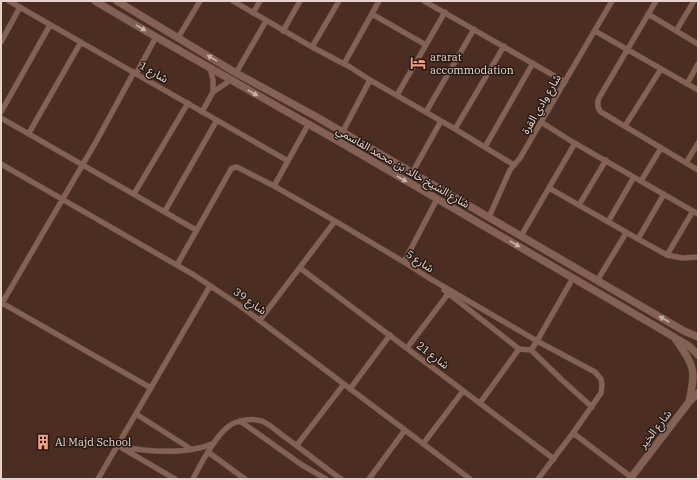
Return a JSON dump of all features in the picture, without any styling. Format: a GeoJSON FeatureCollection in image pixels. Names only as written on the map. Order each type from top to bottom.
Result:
{"type":"FeatureCollection","features":[{"type":"Feature","properties":{"kind":"main road","name":"شارع الشيخ خالد بن محمد القاسمي"},"geometry":{"type":"LineString","coordinates":[[95,1],[689,346],[698,355]]}},
{"type":"Feature","properties":{"kind":"main road","name":"شارع الشيخ خالد بن محمد القاسمي"},"geometry":{"type":"LineString","coordinates":[[117,1],[236,73],[315,116],[597,281],[684,331],[698,337]]}},
{"type":"Feature","properties":{"kind":"main road"},"geometry":{"type":"LineString","coordinates":[[104,6],[112,7],[131,17],[134,15],[134,11]]}},
{"type":"Feature","properties":{"kind":"main road"},"geometry":{"type":"LineString","coordinates":[[294,117],[299,111],[310,116],[315,116]]}},
{"type":"Feature","properties":{"kind":"main road"},"geometry":{"type":"LineString","coordinates":[[684,331],[698,332]]}},
{"type":"Feature","properties":{"kind":"main road"},"geometry":{"type":"LineString","coordinates":[[675,338],[685,351],[692,367],[693,381],[689,402]]}},
{"type":"Feature","properties":{"kind":"main road"},"geometry":{"type":"LineString","coordinates":[[689,402],[698,385]]}},
{"type":"Feature","properties":{"kind":"main road","name":"شارع الخير"},"geometry":{"type":"LineString","coordinates":[[631,478],[689,402],[698,393]]}},
{"type":"Feature","properties":{"kind":"main road"},"geometry":{"type":"LineString","coordinates":[[689,402],[698,397]]}},
{"type":"Feature","properties":{"kind":"street","name":"شارع 1"},"geometry":{"type":"LineString","coordinates":[[9,1],[288,161]]}},
{"type":"Feature","properties":{"kind":"street"},"geometry":{"type":"LineString","coordinates":[[178,38],[200,1]]}},
{"type":"Feature","properties":{"kind":"street"},"geometry":{"type":"LineString","coordinates":[[233,1],[283,31],[344,64],[514,165]]}},
{"type":"Feature","properties":{"kind":"street"},"geometry":{"type":"LineString","coordinates":[[253,13],[260,1]]}},
{"type":"Feature","properties":{"kind":"street"},"geometry":{"type":"LineString","coordinates":[[283,31],[300,1]]}},
{"type":"Feature","properties":{"kind":"street"},"geometry":{"type":"LineString","coordinates":[[312,47],[339,1]]}},
{"type":"Feature","properties":{"kind":"street"},"geometry":{"type":"LineString","coordinates":[[344,64],[379,1]]}},
{"type":"Feature","properties":{"kind":"street"},"geometry":{"type":"LineString","coordinates":[[424,1],[565,82]]}},
{"type":"Feature","properties":{"kind":"street","name":"شارع وادي القرة"},"geometry":{"type":"LineString","coordinates":[[489,217],[508,174],[520,158],[542,122],[612,1]]}},
{"type":"Feature","properties":{"kind":"street"},"geometry":{"type":"LineString","coordinates":[[656,1],[627,49],[597,104],[601,112],[698,170]]}},
{"type":"Feature","properties":{"kind":"street"},"geometry":{"type":"LineString","coordinates":[[676,31],[694,1]]}},
{"type":"Feature","properties":{"kind":"street"},"geometry":{"type":"LineString","coordinates":[[1,42],[20,7]]}},
{"type":"Feature","properties":{"kind":"street"},"geometry":{"type":"LineString","coordinates":[[397,95],[445,12]]}},
{"type":"Feature","properties":{"kind":"street"},"geometry":{"type":"LineString","coordinates":[[372,14],[426,45]]}},
{"type":"Feature","properties":{"kind":"street"},"geometry":{"type":"LineString","coordinates":[[648,14],[698,44]]}},
{"type":"Feature","properties":{"kind":"street"},"geometry":{"type":"LineString","coordinates":[[236,73],[266,21]]}},
{"type":"Feature","properties":{"kind":"street"},"geometry":{"type":"LineString","coordinates":[[1,112],[50,25]]}},
{"type":"Feature","properties":{"kind":"street"},"geometry":{"type":"LineString","coordinates":[[426,112],[474,29]]}},
{"type":"Feature","properties":{"kind":"street"},"geometry":{"type":"LineString","coordinates":[[595,31],[698,90]]}},
{"type":"Feature","properties":{"kind":"street"},"geometry":{"type":"LineString","coordinates":[[151,388],[2,304],[97,140],[119,98],[156,37]]}},
{"type":"Feature","properties":{"kind":"street"},"geometry":{"type":"LineString","coordinates":[[29,133],[81,42]]}},
{"type":"Feature","properties":{"kind":"street"},"geometry":{"type":"LineString","coordinates":[[455,129],[504,46]]}},
{"type":"Feature","properties":{"kind":"street"},"geometry":{"type":"LineString","coordinates":[[485,147],[533,63]]}},
{"type":"Feature","properties":{"kind":"street"},"geometry":{"type":"LineString","coordinates":[[687,84],[698,64]]}},
{"type":"Feature","properties":{"kind":"street"},"geometry":{"type":"LineString","coordinates":[[210,68],[213,80],[213,92]]}},
{"type":"Feature","properties":{"kind":"street"},"geometry":{"type":"LineString","coordinates":[[625,126],[661,69]]}},
{"type":"Feature","properties":{"kind":"street"},"geometry":{"type":"LineString","coordinates":[[202,112],[213,92],[231,80]]}},
{"type":"Feature","properties":{"kind":"street"},"geometry":{"type":"LineString","coordinates":[[342,133],[370,80]]}},
{"type":"Feature","properties":{"kind":"street"},"geometry":{"type":"LineString","coordinates":[[134,194],[188,103]]}},
{"type":"Feature","properties":{"kind":"street"},"geometry":{"type":"LineString","coordinates":[[1,118],[196,230],[177,265]]}},
{"type":"Feature","properties":{"kind":"street"},"geometry":{"type":"LineString","coordinates":[[165,211],[217,120]]}},
{"type":"Feature","properties":{"kind":"street"},"geometry":{"type":"LineString","coordinates":[[412,173],[441,121]]}},
{"type":"Feature","properties":{"kind":"street"},"geometry":{"type":"LineString","coordinates":[[542,122],[575,143],[696,213],[667,255]]}},
{"type":"Feature","properties":{"kind":"street"},"geometry":{"type":"LineString","coordinates":[[274,186],[308,125]]}},
{"type":"Feature","properties":{"kind":"street"},"geometry":{"type":"LineString","coordinates":[[521,236],[575,143]]}},
{"type":"Feature","properties":{"kind":"street"},"geometry":{"type":"LineString","coordinates":[[686,163],[698,143]]}},
{"type":"Feature","properties":{"kind":"street"},"geometry":{"type":"LineString","coordinates":[[641,181],[661,148]]}},
{"type":"Feature","properties":{"kind":"street"},"geometry":{"type":"LineString","coordinates":[[579,204],[606,160]]}},
{"type":"Feature","properties":{"kind":"street","name":"شارع 39"},"geometry":{"type":"LineString","coordinates":[[1,164],[194,275],[260,320],[470,479]]}},
{"type":"Feature","properties":{"kind":"street","name":"شارع 5"},"geometry":{"type":"LineString","coordinates":[[196,230],[230,171],[235,167],[240,168],[335,221],[537,341],[595,372],[601,379],[602,389],[601,394],[592,407]]}},
{"type":"Feature","properties":{"kind":"street"},"geometry":{"type":"LineString","coordinates":[[608,222],[634,177]]}},
{"type":"Feature","properties":{"kind":"street"},"geometry":{"type":"LineString","coordinates":[[549,188],[667,255],[682,258],[698,257]]}},
{"type":"Feature","properties":{"kind":"street"},"geometry":{"type":"LineString","coordinates":[[638,239],[664,194]]}},
{"type":"Feature","properties":{"kind":"street"},"geometry":{"type":"LineString","coordinates":[[404,262],[437,200]]}},
{"type":"Feature","properties":{"kind":"street"},"geometry":{"type":"LineString","coordinates":[[260,320],[335,221]]}},
{"type":"Feature","properties":{"kind":"street"},"geometry":{"type":"LineString","coordinates":[[597,281],[626,233]]}},
{"type":"Feature","properties":{"kind":"street","name":"شارع 21"},"geometry":{"type":"LineString","coordinates":[[300,268],[554,458]]}},
{"type":"Feature","properties":{"kind":"street"},"geometry":{"type":"LineString","coordinates":[[429,278],[519,349],[531,350],[592,407],[538,479]]}},
{"type":"Feature","properties":{"kind":"street"},"geometry":{"type":"LineString","coordinates":[[531,350],[573,278]]}},
{"type":"Feature","properties":{"kind":"street"},"geometry":{"type":"LineString","coordinates":[[98,479],[210,286]]}},
{"type":"Feature","properties":{"kind":"street"},"geometry":{"type":"LineString","coordinates":[[407,348],[448,294]]}},
{"type":"Feature","properties":{"kind":"street"},"geometry":{"type":"LineString","coordinates":[[350,389],[390,335]]}},
{"type":"Feature","properties":{"kind":"street"},"geometry":{"type":"LineString","coordinates":[[480,403],[519,349]]}},
{"type":"Feature","properties":{"kind":"street"},"geometry":{"type":"LineString","coordinates":[[297,445],[344,384]]}},
{"type":"Feature","properties":{"kind":"street"},"geometry":{"type":"LineString","coordinates":[[423,444],[463,391]]}},
{"type":"Feature","properties":{"kind":"street"},"geometry":{"type":"LineString","coordinates":[[136,414],[191,449]]}},
{"type":"Feature","properties":{"kind":"street"},"geometry":{"type":"LineString","coordinates":[[193,479],[208,452],[228,426],[240,421],[256,420],[262,422],[297,445],[342,479]]}},
{"type":"Feature","properties":{"kind":"street"},"geometry":{"type":"LineString","coordinates":[[240,421],[302,465],[326,479]]}},
{"type":"Feature","properties":{"kind":"street"},"geometry":{"type":"LineString","coordinates":[[369,479],[405,430]]}},
{"type":"Feature","properties":{"kind":"street"},"geometry":{"type":"LineString","coordinates":[[573,433],[631,478]]}},
{"type":"Feature","properties":{"kind":"street"},"geometry":{"type":"LineString","coordinates":[[117,446],[132,449],[162,451],[200,448],[214,443]]}},
{"type":"Feature","properties":{"kind":"street"},"geometry":{"type":"LineString","coordinates":[[117,446],[175,479]]}},
{"type":"Feature","properties":{"kind":"street"},"geometry":{"type":"LineString","coordinates":[[208,452],[245,479]]}},
{"type":"Feature","properties":{"kind":"street"},"geometry":{"type":"LineString","coordinates":[[312,470],[315,479]]}},
{"type":"Feature","properties":{"kind":"place","name":"ararat accommodation"},"geometry":{"type":"Point","coordinates":[418,63]}},
{"type":"Feature","properties":{"kind":"place","name":"Al Majd School"},"geometry":{"type":"Point","coordinates":[43,442]}}]}
